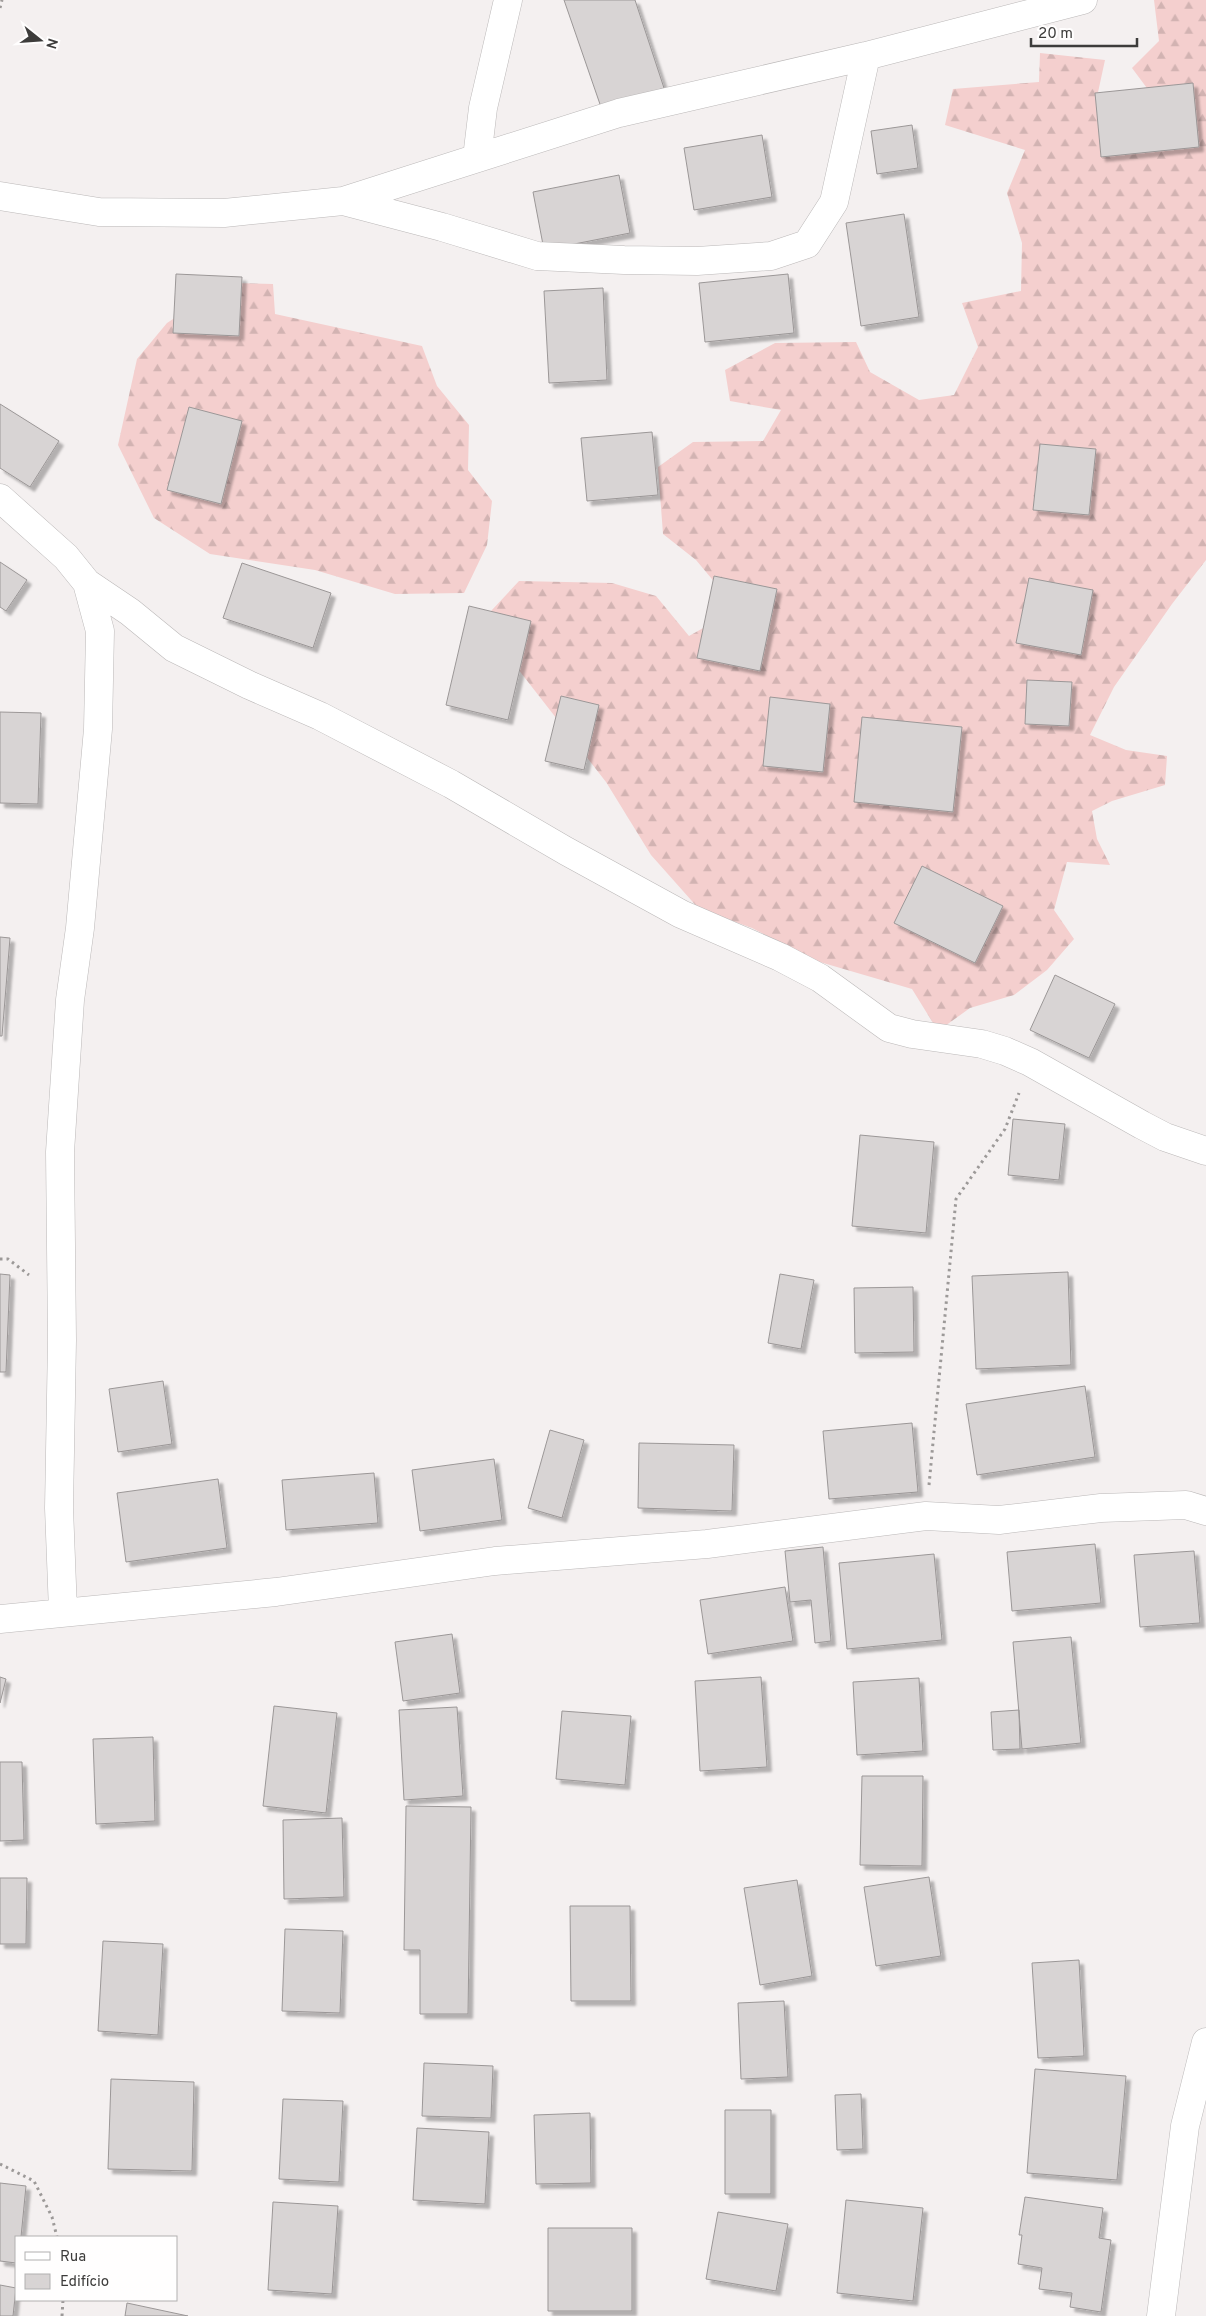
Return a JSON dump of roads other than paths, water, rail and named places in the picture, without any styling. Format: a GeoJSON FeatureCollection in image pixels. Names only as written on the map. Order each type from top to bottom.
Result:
{"type":"FeatureCollection","features":[{"type":"Feature","properties":{"kind":"street"},"geometry":{"type":"LineString","coordinates":[[477,158],[483,108],[508,0]]}},
{"type":"Feature","properties":{"kind":"street"},"geometry":{"type":"LineString","coordinates":[[0,196],[99,212],[224,213],[343,201],[418,179],[477,158],[619,113],[866,56],[1083,0]]}},
{"type":"Feature","properties":{"kind":"street"},"geometry":{"type":"LineString","coordinates":[[343,201],[442,227],[537,256],[688,261],[771,256],[807,244],[834,202],[866,56]]}},
{"type":"Feature","properties":{"kind":"street"},"geometry":{"type":"LineString","coordinates":[[0,498],[66,557],[87,583],[130,612],[174,648],[249,686],[320,716],[451,784],[566,851],[681,914],[780,957],[820,978],[890,1028],[912,1034],[982,1044],[1005,1051],[1030,1062],[1165,1137],[1206,1150]]}},
{"type":"Feature","properties":{"kind":"street"},"geometry":{"type":"LineString","coordinates":[[63,1611],[59,1508],[62,1340],[60,1152],[70,1000],[80,928],[101,676],[100,631],[87,583]]}},
{"type":"Feature","properties":{"kind":"street"},"geometry":{"type":"LineString","coordinates":[[0,1619],[63,1611],[118,1608],[276,1592],[495,1561],[707,1544],[926,1516],[999,1520],[1101,1508],[1186,1505],[1206,1510]]}},
{"type":"Feature","properties":{"kind":"street"},"geometry":{"type":"LineString","coordinates":[[1161,2316],[1185,2126],[1206,2042]]}}]}
